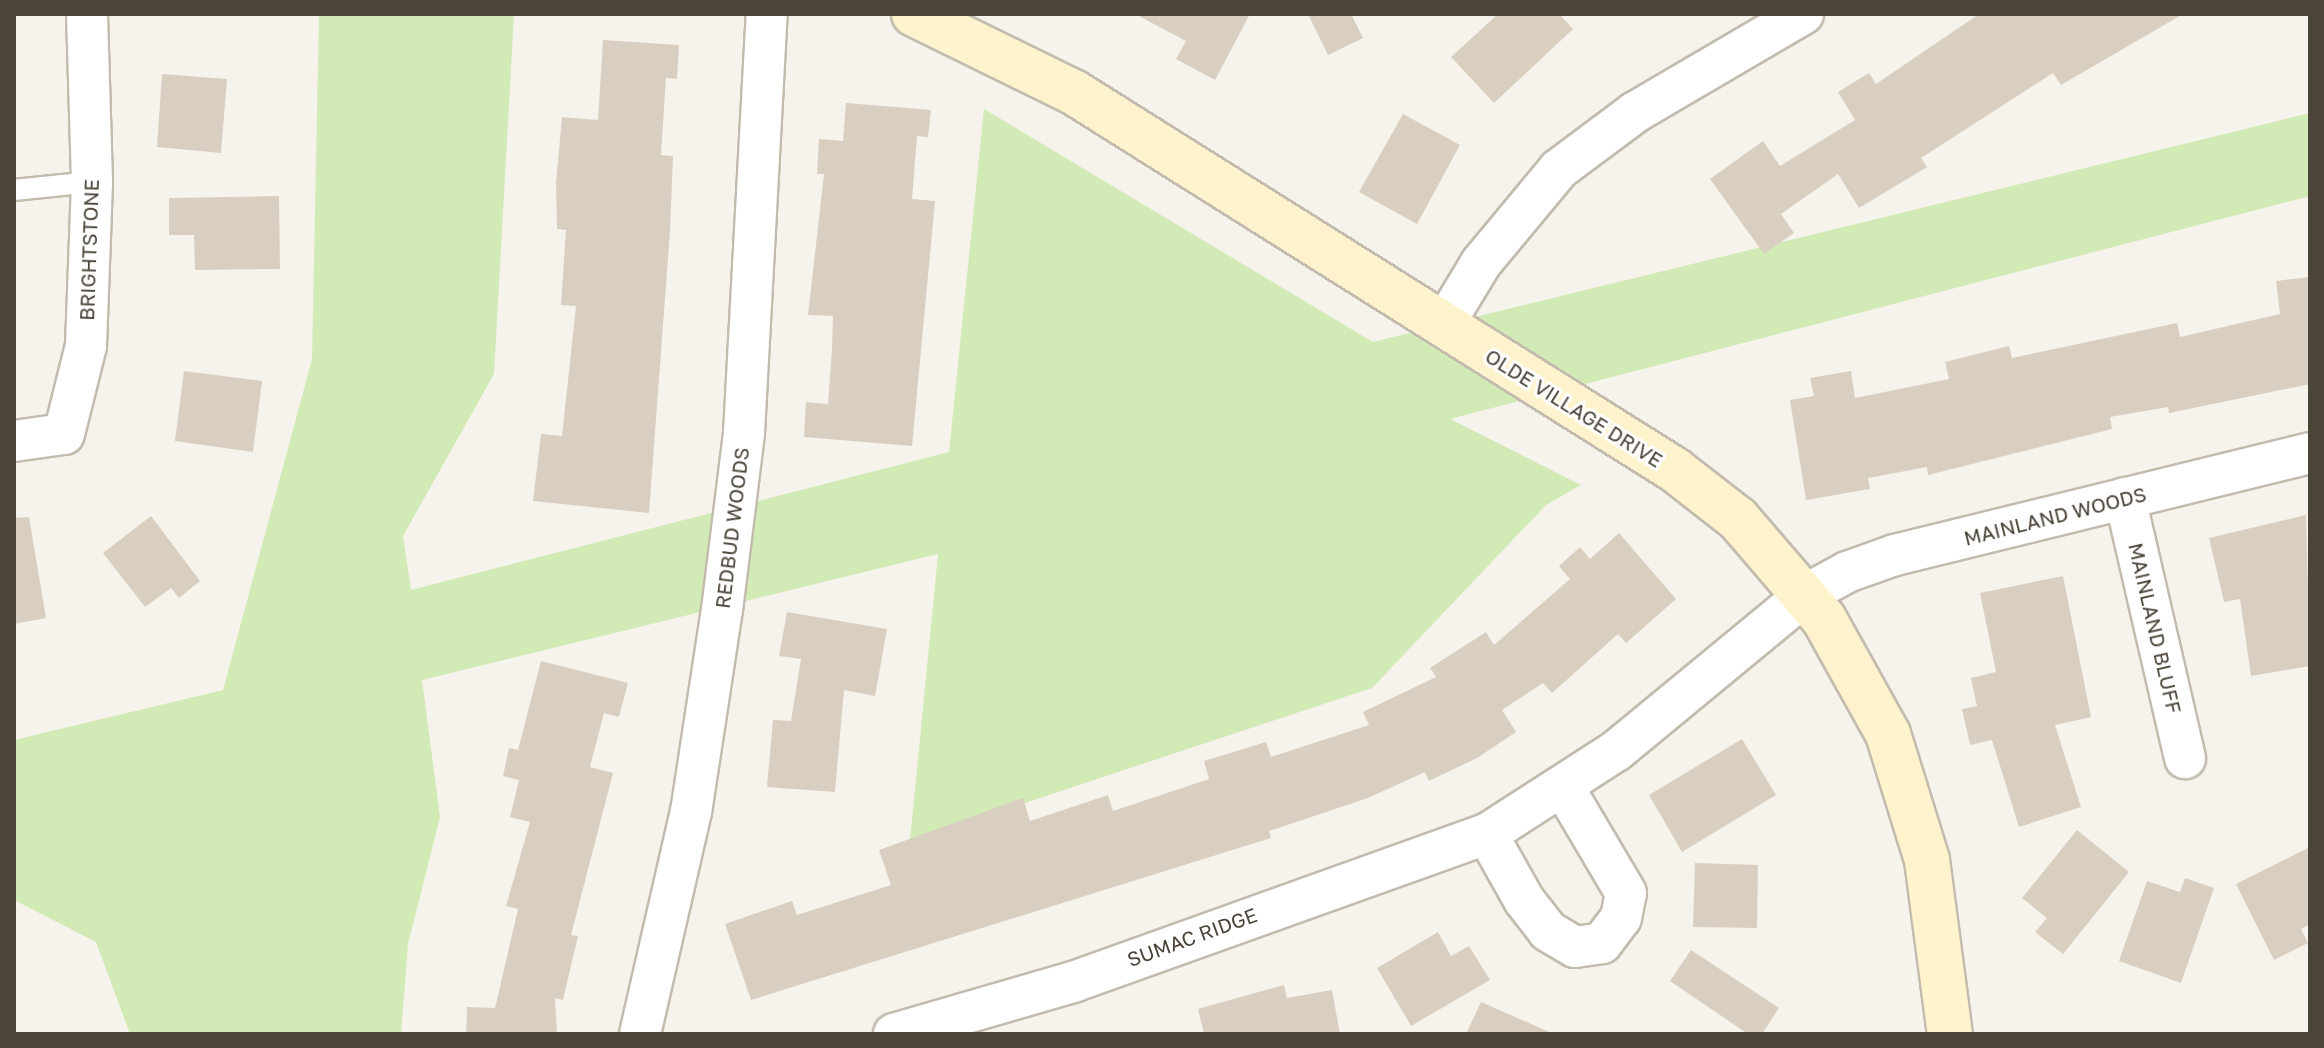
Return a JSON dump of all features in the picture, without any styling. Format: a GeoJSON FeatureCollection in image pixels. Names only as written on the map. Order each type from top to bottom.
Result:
{"type":"FeatureCollection","features":[{"type":"Feature","properties":{"kind":"street","name":"BRIGHTSTONE"},"geometry":{"type":"LineString","coordinates":[[14,441],[64,434],[86,346],[92,182],[87,14]]}},
{"type":"Feature","properties":{"kind":"street","name":"REDBUD WOODS"},"geometry":{"type":"LineString","coordinates":[[640,1034],[691,812],[722,610],[744,433],[767,14]]}},
{"type":"Feature","properties":{"kind":"street","name":"OLDE VILLAGE DRIVE"},"geometry":{"type":"LineString","coordinates":[[914,14],[1075,93],[1675,470],[1738,519],[1805,595],[1859,675],[1911,796],[1927,860],[1950,1034]]}},
{"type":"Feature","properties":{"kind":"street"},"geometry":{"type":"LineString","coordinates":[[1443,326],[1481,263],[1559,169],[1634,113],[1803,14]]}},
{"type":"Feature","properties":{"kind":"street","name":"MAINLAND WOODS"},"geometry":{"type":"LineString","coordinates":[[1805,595],[1895,555],[2310,453]]}},
{"type":"Feature","properties":{"kind":"street","name":"MAINLAND BLUFF"},"geometry":{"type":"LineString","coordinates":[[2125,498],[2185,758]]}},
{"type":"Feature","properties":{"kind":"street","name":"SUMAC RIDGE"},"geometry":{"type":"LineString","coordinates":[[894,1034],[1073,982],[1487,834],[1564,788],[1805,595]]}},
{"type":"Feature","properties":{"kind":"street"},"geometry":{"type":"LineString","coordinates":[[1487,834],[1524,900],[1548,931],[1575,947],[1602,943],[1621,918],[1626,893],[1564,788]]}},
{"type":"Feature","properties":{"kind":"lane"},"geometry":{"type":"LineString","coordinates":[[14,190],[92,182]]}},
{"type":"Feature","properties":{"kind":"green space"},"geometry":{"type":"Polygon","coordinates":[[[319,14],[514,14],[494,374],[403,536],[411,590],[949,452],[984,109],[1373,342],[2310,113],[2310,196],[1450,419],[1581,485],[1546,505],[1372,688],[910,841],[938,554],[422,680],[440,817],[408,944],[401,1034],[130,1034],[96,942],[14,900],[14,740],[223,690],[312,359],[319,14]]]}},
{"type":"Feature","properties":{"kind":"building"},"geometry":{"type":"Polygon","coordinates":[[[1135,14],[1250,14],[1215,80],[1176,59],[1186,41],[1135,14]]]}},
{"type":"Feature","properties":{"kind":"building"},"geometry":{"type":"Polygon","coordinates":[[[1308,14],[1351,14],[1363,38],[1328,55],[1308,14]]]}},
{"type":"Feature","properties":{"kind":"building"},"geometry":{"type":"Polygon","coordinates":[[[1498,14],[1559,14],[1573,29],[1494,103],[1451,57],[1498,14]]]}},
{"type":"Feature","properties":{"kind":"building"},"geometry":{"type":"Polygon","coordinates":[[[1979,14],[2183,14],[2061,85],[2053,73],[1921,158],[1927,167],[1859,208],[1838,174],[1781,214],[1794,233],[1764,254],[1710,179],[1763,141],[1780,166],[1855,120],[1838,92],[1869,73],[1876,84],[1979,14]]]}},
{"type":"Feature","properties":{"kind":"building"},"geometry":{"type":"Polygon","coordinates":[[[603,40],[679,45],[677,79],[666,78],[661,155],[673,156],[649,513],[533,501],[541,434],[562,436],[576,306],[561,305],[566,230],[557,229],[556,183],[562,117],[598,120],[603,40]]]}},
{"type":"Feature","properties":{"kind":"building"},"geometry":{"type":"Polygon","coordinates":[[[162,74],[227,79],[221,153],[157,147],[162,74]]]}},
{"type":"Feature","properties":{"kind":"building"},"geometry":{"type":"Polygon","coordinates":[[[846,103],[931,110],[928,137],[917,136],[912,199],[935,201],[912,446],[804,437],[806,402],[828,404],[832,349],[833,316],[808,315],[824,174],[817,174],[819,139],[843,141],[846,103]]]}},
{"type":"Feature","properties":{"kind":"building"},"geometry":{"type":"Polygon","coordinates":[[[1403,114],[1460,145],[1417,224],[1359,192],[1403,114]]]}},
{"type":"Feature","properties":{"kind":"building"},"geometry":{"type":"Polygon","coordinates":[[[279,196],[280,269],[195,270],[194,235],[169,235],[169,198],[279,196]]]}},
{"type":"Feature","properties":{"kind":"building"},"geometry":{"type":"Polygon","coordinates":[[[2310,277],[2310,384],[2169,413],[2168,407],[2110,417],[2112,429],[1928,475],[1927,467],[1868,478],[1870,489],[1806,500],[1790,400],[1814,396],[1810,378],[1851,371],[1855,398],[1949,379],[1945,362],[2009,346],[2012,358],[2177,323],[2180,337],[2280,314],[2276,281],[2310,277]]]}},
{"type":"Feature","properties":{"kind":"building"},"geometry":{"type":"Polygon","coordinates":[[[184,371],[262,381],[253,452],[175,441],[184,371]]]}},
{"type":"Feature","properties":{"kind":"building"},"geometry":{"type":"Polygon","coordinates":[[[2306,515],[2310,666],[2251,676],[2240,599],[2224,602],[2209,538],[2306,515]]]}},
{"type":"Feature","properties":{"kind":"building"},"geometry":{"type":"Polygon","coordinates":[[[151,516],[200,581],[179,598],[171,588],[145,607],[103,553],[151,516]]]}},
{"type":"Feature","properties":{"kind":"building"},"geometry":{"type":"Polygon","coordinates":[[[29,517],[46,618],[14,624],[14,518],[29,517]]]}},
{"type":"Feature","properties":{"kind":"building"},"geometry":{"type":"Polygon","coordinates":[[[1619,533],[1676,599],[1626,643],[1618,634],[1552,693],[1543,683],[1502,710],[1516,732],[1477,758],[1429,781],[1425,772],[1368,798],[1269,831],[1271,838],[751,1000],[725,924],[792,901],[797,915],[891,885],[879,850],[1023,798],[1030,821],[1108,795],[1113,811],[1209,779],[1204,761],[1266,742],[1271,757],[1369,725],[1363,712],[1436,677],[1430,668],[1486,632],[1494,645],[1570,579],[1559,566],[1580,547],[1590,559],[1619,533]]]}},
{"type":"Feature","properties":{"kind":"building"},"geometry":{"type":"Polygon","coordinates":[[[2063,576],[2091,717],[2055,725],[2081,807],[2019,827],[1992,740],[1970,745],[1962,709],[1977,706],[1971,678],[1996,672],[1980,593],[2063,576]]]}},
{"type":"Feature","properties":{"kind":"building"},"geometry":{"type":"Polygon","coordinates":[[[787,612],[887,629],[875,696],[844,690],[835,792],[767,787],[773,720],[791,721],[801,659],[779,656],[787,612]]]}},
{"type":"Feature","properties":{"kind":"building"},"geometry":{"type":"Polygon","coordinates":[[[541,661],[628,683],[619,717],[604,713],[590,767],[613,773],[571,935],[578,936],[563,1000],[555,998],[557,1034],[466,1034],[467,1007],[495,1008],[518,909],[506,906],[530,822],[510,817],[519,780],[503,776],[509,748],[518,750],[541,661]]]}},
{"type":"Feature","properties":{"kind":"building"},"geometry":{"type":"Polygon","coordinates":[[[1742,739],[1776,795],[1682,852],[1649,795],[1742,739]]]}},
{"type":"Feature","properties":{"kind":"building"},"geometry":{"type":"Polygon","coordinates":[[[2077,830],[2129,872],[2063,954],[2035,932],[2047,918],[2022,898],[2077,830]]]}},
{"type":"Feature","properties":{"kind":"building"},"geometry":{"type":"Polygon","coordinates":[[[2310,847],[2310,924],[2301,929],[2308,943],[2274,960],[2236,884],[2310,847]]]}},
{"type":"Feature","properties":{"kind":"building"},"geometry":{"type":"Polygon","coordinates":[[[1695,863],[1758,865],[1757,928],[1693,927],[1695,863]]]}},
{"type":"Feature","properties":{"kind":"building"},"geometry":{"type":"Polygon","coordinates":[[[2185,878],[2214,888],[2181,983],[2119,961],[2147,881],[2180,892],[2185,878]]]}},
{"type":"Feature","properties":{"kind":"building"},"geometry":{"type":"Polygon","coordinates":[[[1438,932],[1451,956],[1469,946],[1490,980],[1411,1026],[1377,968],[1438,932]]]}},
{"type":"Feature","properties":{"kind":"building"},"geometry":{"type":"Polygon","coordinates":[[[1691,950],[1779,1008],[1762,1034],[1748,1034],[1670,981],[1691,950]]]}},
{"type":"Feature","properties":{"kind":"building"},"geometry":{"type":"Polygon","coordinates":[[[1284,985],[1287,998],[1332,990],[1340,1034],[1204,1034],[1198,1009],[1284,985]]]}},
{"type":"Feature","properties":{"kind":"building"},"geometry":{"type":"Polygon","coordinates":[[[1481,1002],[1554,1034],[1466,1034],[1481,1002]]]}}]}
